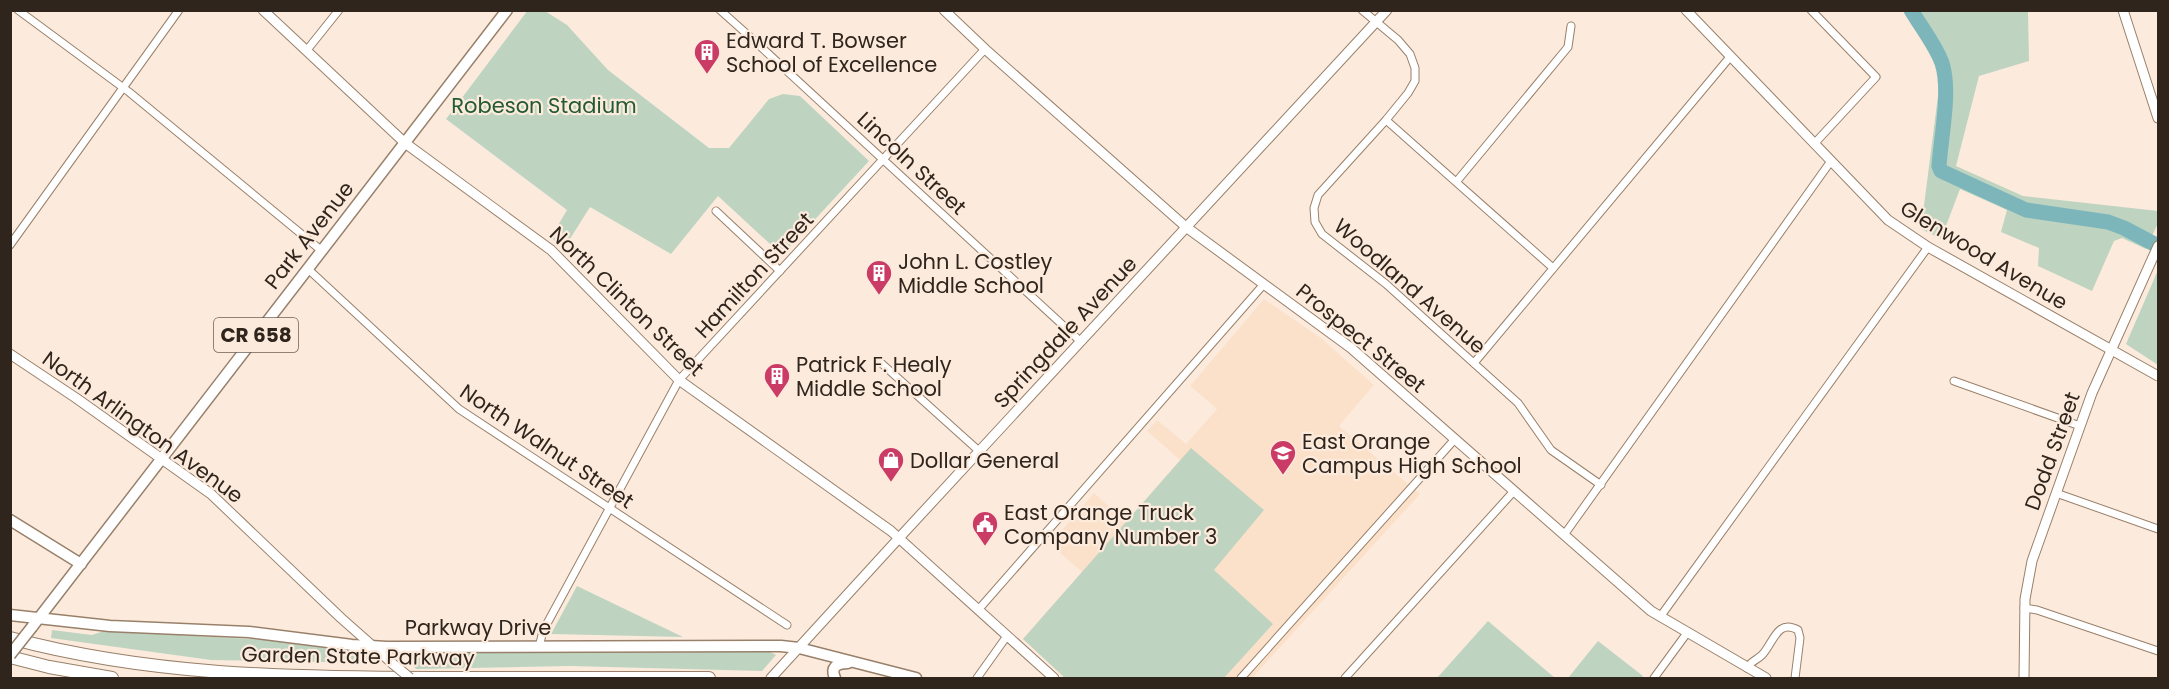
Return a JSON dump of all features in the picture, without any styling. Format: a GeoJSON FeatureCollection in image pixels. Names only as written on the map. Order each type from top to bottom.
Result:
{"type":"FeatureCollection","features":[{"type":"Feature","properties":{"kind":"highway","name":"Garden State Parkway"},"geometry":{"type":"LineString","coordinates":[[10,638],[120,660],[199,670],[271,675],[360,678],[709,678]]}},
{"type":"Feature","properties":{"kind":"highway"},"geometry":{"type":"LineString","coordinates":[[10,656],[49,667],[112,678]]}},
{"type":"Feature","properties":{"kind":"main road","name":"Park Avenue"},"geometry":{"type":"LineString","coordinates":[[10,656],[507,10]]}},
{"type":"Feature","properties":{"kind":"main road"},"geometry":{"type":"LineString","coordinates":[[10,519],[81,564]]}},
{"type":"Feature","properties":{"kind":"main road","name":"Parkway Drive"},"geometry":{"type":"LineString","coordinates":[[10,615],[35,623],[256,633],[373,646],[773,646],[799,648],[916,678]]}},
{"type":"Feature","properties":{"kind":"main road"},"geometry":{"type":"LineString","coordinates":[[834,676],[834,667],[838,664],[857,664]]}},
{"type":"Feature","properties":{"kind":"street"},"geometry":{"type":"LineString","coordinates":[[18,10],[123,87],[322,251]]}},
{"type":"Feature","properties":{"kind":"street"},"geometry":{"type":"LineString","coordinates":[[10,245],[179,10]]}},
{"type":"Feature","properties":{"kind":"street","name":"North Clinton Street"},"geometry":{"type":"LineString","coordinates":[[263,10],[405,143],[551,250],[679,380],[899,538],[1054,678]]}},
{"type":"Feature","properties":{"kind":"street"},"geometry":{"type":"LineString","coordinates":[[307,50],[339,10]]}},
{"type":"Feature","properties":{"kind":"street","name":"Lincoln Street"},"geometry":{"type":"LineString","coordinates":[[720,10],[1080,341]]}},
{"type":"Feature","properties":{"kind":"street","name":"Prospect Street"},"geometry":{"type":"LineString","coordinates":[[944,10],[985,50],[1186,227],[1351,348],[1660,617],[1766,678]]}},
{"type":"Feature","properties":{"kind":"street","name":"Woodland Avenue"},"geometry":{"type":"LineString","coordinates":[[1362,10],[1398,40],[1410,54],[1415,68],[1415,81],[1386,120],[1318,195],[1314,208],[1315,222],[1322,234],[1386,284],[1518,403],[1551,450],[1601,485]]}},
{"type":"Feature","properties":{"kind":"street","name":"Springdale Avenue"},"geometry":{"type":"LineString","coordinates":[[771,678],[1387,10]]}},
{"type":"Feature","properties":{"kind":"street","name":"Glenwood Avenue"},"geometry":{"type":"LineString","coordinates":[[1686,10],[1888,220],[1928,247],[2158,376]]}},
{"type":"Feature","properties":{"kind":"street"},"geometry":{"type":"LineString","coordinates":[[1811,10],[1876,77],[1814,144]]}},
{"type":"Feature","properties":{"kind":"street"},"geometry":{"type":"LineString","coordinates":[[2123,10],[2158,118]]}},
{"type":"Feature","properties":{"kind":"street"},"geometry":{"type":"LineString","coordinates":[[1457,181],[1568,47],[1571,26]]}},
{"type":"Feature","properties":{"kind":"street","name":"Hamilton Street"},"geometry":{"type":"LineString","coordinates":[[538,646],[541,634],[679,380],[985,50]]}},
{"type":"Feature","properties":{"kind":"street"},"geometry":{"type":"LineString","coordinates":[[1474,363],[1730,57]]}},
{"type":"Feature","properties":{"kind":"street"},"geometry":{"type":"LineString","coordinates":[[1386,120],[1553,268]]}},
{"type":"Feature","properties":{"kind":"street"},"geometry":{"type":"LineString","coordinates":[[1564,535],[1831,161]]}},
{"type":"Feature","properties":{"kind":"street"},"geometry":{"type":"LineString","coordinates":[[716,211],[780,271]]}},
{"type":"Feature","properties":{"kind":"street"},"geometry":{"type":"LineString","coordinates":[[1660,617],[1928,247]]}},
{"type":"Feature","properties":{"kind":"street","name":"Dodd Street"},"geometry":{"type":"LineString","coordinates":[[2024,678],[2024,608],[2026,584],[2032,561],[2092,393],[2157,249]]}},
{"type":"Feature","properties":{"kind":"street","name":"North Walnut Street"},"geometry":{"type":"LineString","coordinates":[[308,269],[459,409],[787,625]]}},
{"type":"Feature","properties":{"kind":"street"},"geometry":{"type":"LineString","coordinates":[[979,609],[1264,284]]}},
{"type":"Feature","properties":{"kind":"street","name":"North Arlington Avenue"},"geometry":{"type":"LineString","coordinates":[[10,354],[218,500],[410,678]]}},
{"type":"Feature","properties":{"kind":"street"},"geometry":{"type":"LineString","coordinates":[[880,362],[979,451]]}},
{"type":"Feature","properties":{"kind":"street"},"geometry":{"type":"LineString","coordinates":[[1954,381],[2080,426]]}},
{"type":"Feature","properties":{"kind":"street"},"geometry":{"type":"LineString","coordinates":[[1240,678],[1455,439]]}},
{"type":"Feature","properties":{"kind":"street"},"geometry":{"type":"LineString","coordinates":[[1346,678],[1514,491]]}},
{"type":"Feature","properties":{"kind":"street"},"geometry":{"type":"LineString","coordinates":[[2056,493],[2158,529]]}},
{"type":"Feature","properties":{"kind":"street"},"geometry":{"type":"LineString","coordinates":[[2024,608],[2037,610],[2158,651]]}},
{"type":"Feature","properties":{"kind":"street"},"geometry":{"type":"LineString","coordinates":[[1747,668],[1750,662],[1763,654],[1776,633],[1782,628],[1791,627],[1798,630],[1800,638],[1795,678]]}},
{"type":"Feature","properties":{"kind":"street"},"geometry":{"type":"LineString","coordinates":[[1654,678],[1687,633]]}},
{"type":"Feature","properties":{"kind":"street"},"geometry":{"type":"LineString","coordinates":[[977,678],[1007,636]]}},
{"type":"Feature","properties":{"kind":"shaded area","name":"East Orange Campus High School"},"geometry":{"type":"Polygon","coordinates":[[[1264,299],[1321,338],[1374,385],[1339,426],[1420,494],[1252,678],[1065,678],[1023,639],[1082,572],[1050,544],[1094,493],[1126,522],[1180,460],[1147,431],[1157,420],[1186,444],[1217,409],[1190,386],[1264,299]]]}},
{"type":"Feature","properties":{"kind":"green space","name":"Robeson Stadium"},"geometry":{"type":"Polygon","coordinates":[[[528,10],[545,11],[567,25],[608,70],[709,148],[729,148],[769,99],[783,94],[800,96],[869,161],[782,255],[718,196],[671,254],[590,207],[563,250],[551,237],[567,210],[446,119],[528,10]]]}},
{"type":"Feature","properties":{"kind":"green space"},"geometry":{"type":"Polygon","coordinates":[[[1905,11],[2028,11],[2029,61],[1979,76],[1956,166],[2023,196],[2158,211],[2158,223],[2146,249],[2122,238],[2114,241],[2092,291],[2038,266],[2039,248],[2001,232],[2007,210],[1960,189],[1941,239],[1921,229],[1941,72],[1905,11]]]}},
{"type":"Feature","properties":{"kind":"green space"},"geometry":{"type":"Polygon","coordinates":[[[2158,270],[2158,365],[2126,344],[2158,270]]]}},
{"type":"Feature","properties":{"kind":"green space"},"geometry":{"type":"Polygon","coordinates":[[[1191,448],[1264,510],[1214,570],[1273,624],[1224,678],[1065,678],[1023,639],[1191,448]]]}},
{"type":"Feature","properties":{"kind":"green space"},"geometry":{"type":"Polygon","coordinates":[[[577,586],[683,637],[551,634],[577,586]]]}},
{"type":"Feature","properties":{"kind":"green space"},"geometry":{"type":"Polygon","coordinates":[[[1488,621],[1555,678],[1437,678],[1488,621]]]}},
{"type":"Feature","properties":{"kind":"green space"},"geometry":{"type":"Polygon","coordinates":[[[52,630],[92,635],[104,631],[270,640],[368,654],[379,663],[211,660],[51,638],[52,630]]]}},
{"type":"Feature","properties":{"kind":"green space"},"geometry":{"type":"Polygon","coordinates":[[[1598,641],[1643,676],[1641,678],[1568,678],[1598,641]]]}},
{"type":"Feature","properties":{"kind":"green space"},"geometry":{"type":"Polygon","coordinates":[[[770,652],[776,655],[762,671],[570,666],[416,669],[408,658],[444,657],[458,653],[770,652]]]}},
{"type":"Feature","properties":{"kind":"waterway"},"geometry":{"type":"LineString","coordinates":[[1911,10],[1936,49],[1945,74],[1946,100],[1939,166],[1941,171],[2026,210],[2108,222],[2158,246]]}},
{"type":"Feature","properties":{"kind":"place","name":"Edward T. Bowser School of Excellence"},"geometry":{"type":"Point","coordinates":[707,75]}},
{"type":"Feature","properties":{"kind":"place","name":"John L. Costley Middle School"},"geometry":{"type":"Point","coordinates":[879,296]}},
{"type":"Feature","properties":{"kind":"place","name":"Patrick F. Healy Middle School"},"geometry":{"type":"Point","coordinates":[777,399]}},
{"type":"Feature","properties":{"kind":"place","name":"East Orange Campus High School"},"geometry":{"type":"Point","coordinates":[1283,476]}},
{"type":"Feature","properties":{"kind":"place","name":"Dollar General"},"geometry":{"type":"Point","coordinates":[891,483]}},
{"type":"Feature","properties":{"kind":"place","name":"East Orange Truck Company Number 3"},"geometry":{"type":"Point","coordinates":[985,547]}}]}
